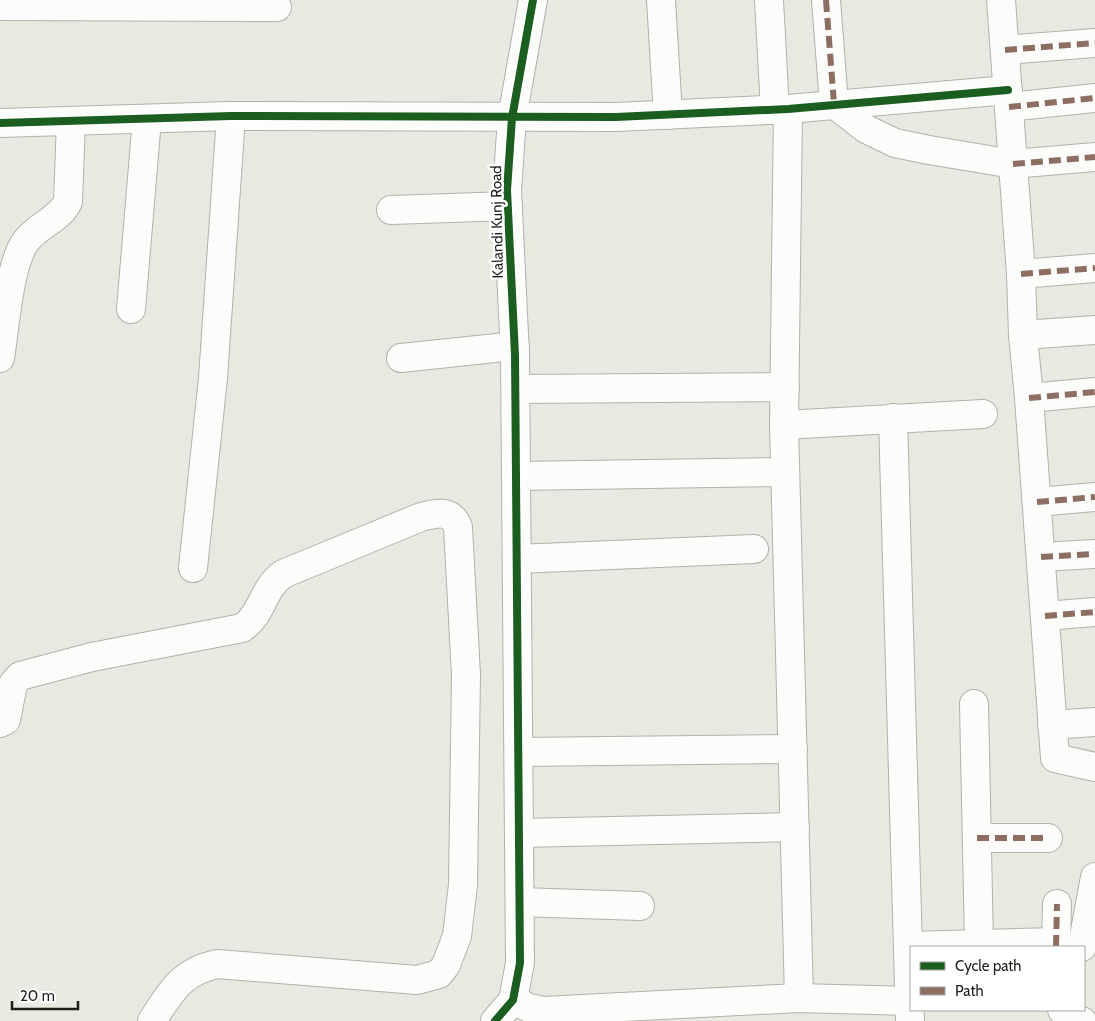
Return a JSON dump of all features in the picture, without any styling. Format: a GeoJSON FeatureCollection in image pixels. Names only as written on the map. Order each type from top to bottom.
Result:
{"type":"FeatureCollection","features":[{"type":"Feature","properties":{"kind":"street","name":"Kalandi Kunj Road"},"geometry":{"type":"LineString","coordinates":[[513,1000],[520,963],[520,902],[516,389],[508,206],[512,118],[533,0]]}},
{"type":"Feature","properties":{"kind":"street"},"geometry":{"type":"LineString","coordinates":[[661,0],[668,115]]}},
{"type":"Feature","properties":{"kind":"street"},"geometry":{"type":"LineString","coordinates":[[769,0],[782,110],[784,425],[799,998]]}},
{"type":"Feature","properties":{"kind":"street"},"geometry":{"type":"LineString","coordinates":[[826,0],[834,104],[866,129],[895,142],[1013,164],[1095,156]]}},
{"type":"Feature","properties":{"kind":"street"},"geometry":{"type":"LineString","coordinates":[[1001,0],[1021,274],[1023,335],[1055,758],[1095,767]]}},
{"type":"Feature","properties":{"kind":"street"},"geometry":{"type":"LineString","coordinates":[[0,6],[277,7]]}},
{"type":"Feature","properties":{"kind":"street"},"geometry":{"type":"LineString","coordinates":[[1005,50],[1095,43]]}},
{"type":"Feature","properties":{"kind":"street"},"geometry":{"type":"LineString","coordinates":[[0,123],[231,116],[564,119],[782,110],[834,104],[1008,98],[1095,98]]}},
{"type":"Feature","properties":{"kind":"street"},"geometry":{"type":"LineString","coordinates":[[193,568],[213,378],[231,116]]}},
{"type":"Feature","properties":{"kind":"street"},"geometry":{"type":"LineString","coordinates":[[131,309],[147,119]]}},
{"type":"Feature","properties":{"kind":"street"},"geometry":{"type":"LineString","coordinates":[[0,358],[13,277],[22,249],[34,232],[63,211],[68,202],[71,121]]}},
{"type":"Feature","properties":{"kind":"street"},"geometry":{"type":"LineString","coordinates":[[391,210],[508,206]]}},
{"type":"Feature","properties":{"kind":"street"},"geometry":{"type":"LineString","coordinates":[[1021,274],[1095,268]]}},
{"type":"Feature","properties":{"kind":"street"},"geometry":{"type":"LineString","coordinates":[[1023,335],[1095,330]]}},
{"type":"Feature","properties":{"kind":"street"},"geometry":{"type":"LineString","coordinates":[[401,358],[515,351]]}},
{"type":"Feature","properties":{"kind":"street"},"geometry":{"type":"LineString","coordinates":[[516,389],[785,387]]}},
{"type":"Feature","properties":{"kind":"street"},"geometry":{"type":"LineString","coordinates":[[1029,398],[1095,392]]}},
{"type":"Feature","properties":{"kind":"street"},"geometry":{"type":"LineString","coordinates":[[784,425],[983,414]]}},
{"type":"Feature","properties":{"kind":"street"},"geometry":{"type":"LineString","coordinates":[[495,1021],[513,1000],[543,1016],[799,998],[840,1011],[910,1007],[893,418]]}},
{"type":"Feature","properties":{"kind":"street"},"geometry":{"type":"LineString","coordinates":[[516,476],[785,472]]}},
{"type":"Feature","properties":{"kind":"street"},"geometry":{"type":"LineString","coordinates":[[1037,502],[1095,497]]}},
{"type":"Feature","properties":{"kind":"street"},"geometry":{"type":"LineString","coordinates":[[0,723],[5,722],[7,718],[13,684],[20,676],[92,657],[242,628],[255,616],[269,586],[283,574],[421,517],[445,513],[454,518],[458,527],[466,675],[465,832],[460,919],[454,948],[446,965],[439,974],[417,980],[217,964],[203,967],[182,978],[152,1021]]}},
{"type":"Feature","properties":{"kind":"street"},"geometry":{"type":"LineString","coordinates":[[517,559],[754,549]]}},
{"type":"Feature","properties":{"kind":"street"},"geometry":{"type":"LineString","coordinates":[[1040,557],[1095,554]]}},
{"type":"Feature","properties":{"kind":"street"},"geometry":{"type":"LineString","coordinates":[[1045,616],[1095,612]]}},
{"type":"Feature","properties":{"kind":"street"},"geometry":{"type":"LineString","coordinates":[[974,704],[979,944]]}},
{"type":"Feature","properties":{"kind":"street"},"geometry":{"type":"LineString","coordinates":[[1052,725],[1095,722]]}},
{"type":"Feature","properties":{"kind":"street"},"geometry":{"type":"LineString","coordinates":[[518,752],[792,749]]}},
{"type":"Feature","properties":{"kind":"street"},"geometry":{"type":"LineString","coordinates":[[519,833],[795,827]]}},
{"type":"Feature","properties":{"kind":"street"},"geometry":{"type":"LineString","coordinates":[[977,838],[1048,838]]}},
{"type":"Feature","properties":{"kind":"street"},"geometry":{"type":"LineString","coordinates":[[1065,946],[1095,877]]}},
{"type":"Feature","properties":{"kind":"street"},"geometry":{"type":"LineString","coordinates":[[520,902],[640,906]]}},
{"type":"Feature","properties":{"kind":"street"},"geometry":{"type":"LineString","coordinates":[[1057,904],[1065,946]]}},
{"type":"Feature","properties":{"kind":"street"},"geometry":{"type":"LineString","coordinates":[[908,946],[979,944],[1065,946]]}},
{"type":"Feature","properties":{"kind":"marked path"},"geometry":{"type":"LineString","coordinates":[[826,0],[834,104]]}},
{"type":"Feature","properties":{"kind":"marked path"},"geometry":{"type":"LineString","coordinates":[[1005,50],[1095,43]]}},
{"type":"Feature","properties":{"kind":"marked path"},"geometry":{"type":"LineString","coordinates":[[1009,107],[1095,98]]}},
{"type":"Feature","properties":{"kind":"marked path"},"geometry":{"type":"LineString","coordinates":[[1013,164],[1095,157]]}},
{"type":"Feature","properties":{"kind":"marked path"},"geometry":{"type":"LineString","coordinates":[[1021,274],[1095,268]]}},
{"type":"Feature","properties":{"kind":"marked path"},"geometry":{"type":"LineString","coordinates":[[1029,398],[1095,392]]}},
{"type":"Feature","properties":{"kind":"marked path"},"geometry":{"type":"LineString","coordinates":[[1037,502],[1095,497]]}},
{"type":"Feature","properties":{"kind":"marked path"},"geometry":{"type":"LineString","coordinates":[[1041,557],[1095,554]]}},
{"type":"Feature","properties":{"kind":"marked path"},"geometry":{"type":"LineString","coordinates":[[1045,616],[1095,612]]}},
{"type":"Feature","properties":{"kind":"marked path"},"geometry":{"type":"LineString","coordinates":[[977,838],[1048,838]]}},
{"type":"Feature","properties":{"kind":"marked path"},"geometry":{"type":"LineString","coordinates":[[1056,946],[1057,904]]}},
{"type":"Feature","properties":{"kind":"cycle path"},"geometry":{"type":"LineString","coordinates":[[495,1021],[513,1000],[520,963],[515,355],[507,190],[512,118],[533,0]]}},
{"type":"Feature","properties":{"kind":"cycle path"},"geometry":{"type":"LineString","coordinates":[[0,123],[231,116],[616,117],[788,109],[1008,90]]}}]}
